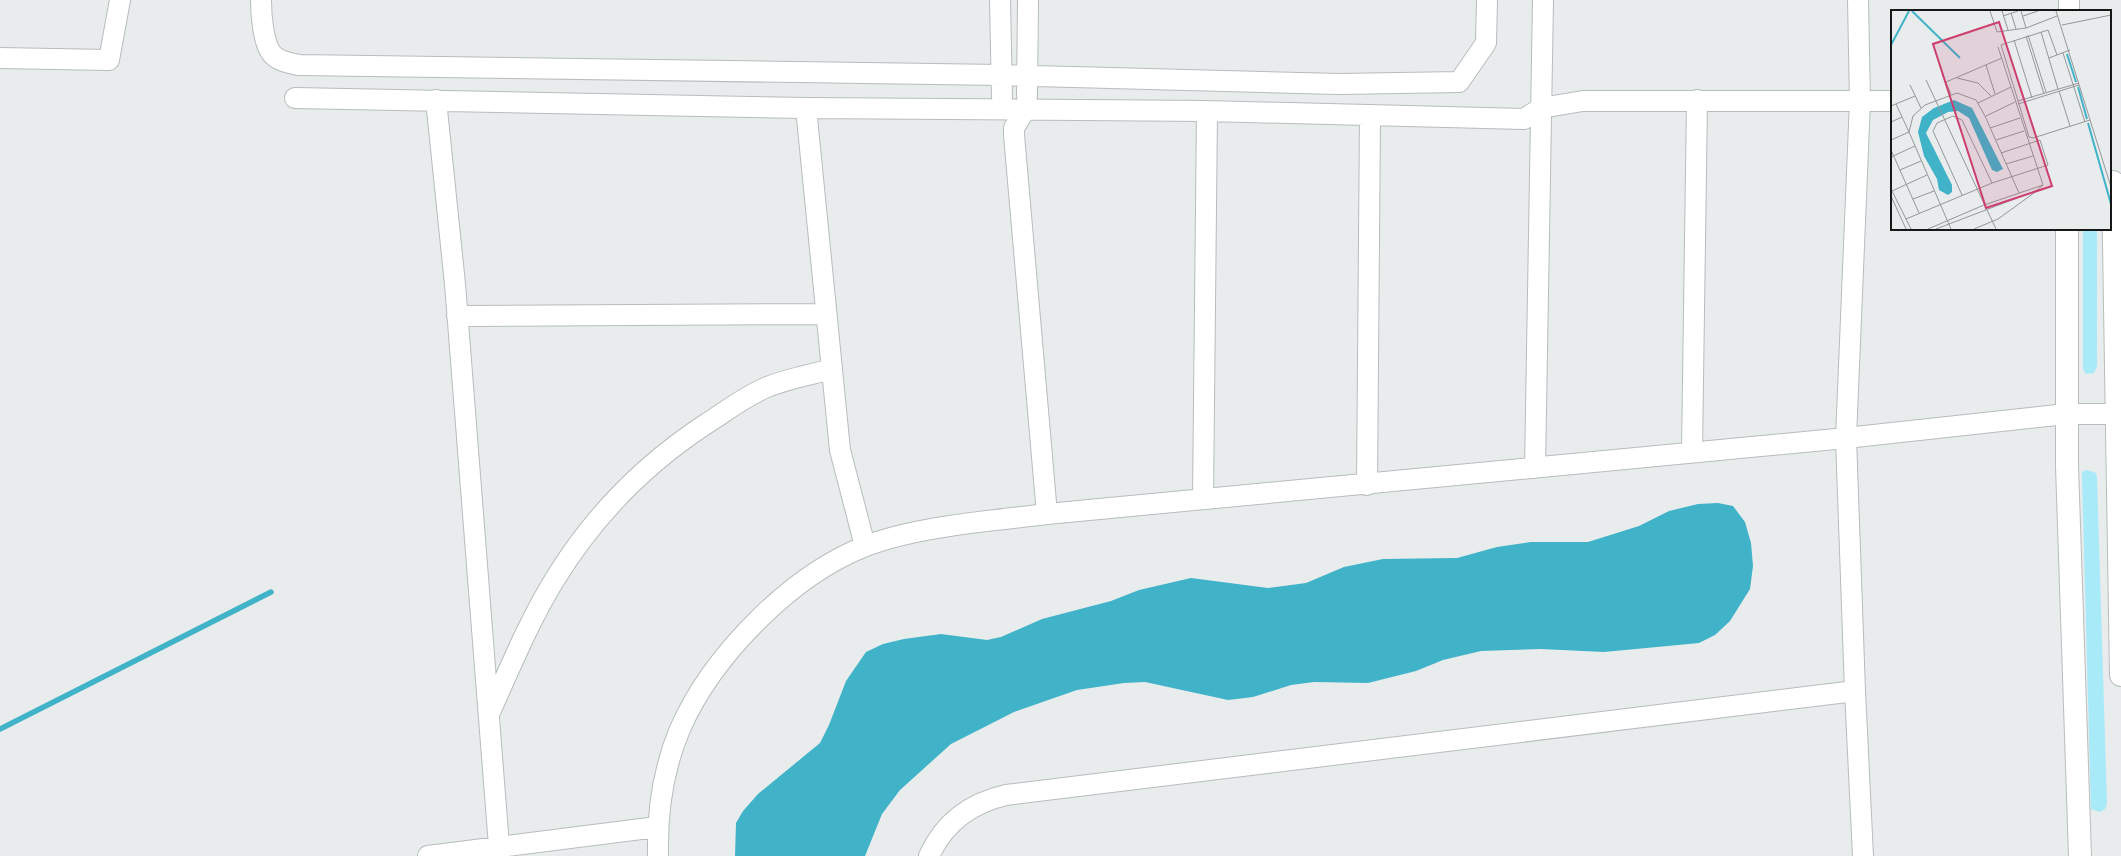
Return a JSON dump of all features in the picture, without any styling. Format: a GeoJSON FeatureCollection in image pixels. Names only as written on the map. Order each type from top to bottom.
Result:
{"type":"FeatureCollection","features":[{"type":"Feature","properties":{"kind":"main road"},"geometry":{"type":"LineString","coordinates":[[2111,176],[2117,414],[2121,675]]}},
{"type":"Feature","properties":{"kind":"main road"},"geometry":{"type":"LineString","coordinates":[[2066,230],[2066,414],[2080,856]]}},
{"type":"Feature","properties":{"kind":"street"},"geometry":{"type":"LineString","coordinates":[[0,58],[109,60],[120,0]]}},
{"type":"Feature","properties":{"kind":"street"},"geometry":{"type":"LineString","coordinates":[[261,0],[261,15],[267,42],[272,55],[284,62],[299,65],[1001,75],[1340,84],[1459,82],[1486,43],[1488,0]]}},
{"type":"Feature","properties":{"kind":"street"},"geometry":{"type":"LineString","coordinates":[[1000,0],[1002,104],[1014,128],[1047,514]]}},
{"type":"Feature","properties":{"kind":"street"},"geometry":{"type":"LineString","coordinates":[[1014,128],[1026,103],[1028,0]]}},
{"type":"Feature","properties":{"kind":"street"},"geometry":{"type":"LineString","coordinates":[[1535,468],[1543,0]]}},
{"type":"Feature","properties":{"kind":"street"},"geometry":{"type":"LineString","coordinates":[[1858,0],[1860,101],[1846,438],[1855,691],[1863,856]]}},
{"type":"Feature","properties":{"kind":"street"},"geometry":{"type":"LineString","coordinates":[[295,98],[806,108],[1026,103],[1207,111],[1524,119],[1541,108],[1583,101],[1891,101]]}},
{"type":"Feature","properties":{"kind":"street"},"geometry":{"type":"LineString","coordinates":[[436,100],[457,316],[499,846]]}},
{"type":"Feature","properties":{"kind":"street"},"geometry":{"type":"LineString","coordinates":[[1692,452],[1697,100]]}},
{"type":"Feature","properties":{"kind":"street"},"geometry":{"type":"LineString","coordinates":[[806,108],[840,450],[865,546]]}},
{"type":"Feature","properties":{"kind":"street"},"geometry":{"type":"LineString","coordinates":[[1203,500],[1207,111]]}},
{"type":"Feature","properties":{"kind":"street"},"geometry":{"type":"LineString","coordinates":[[1367,485],[1370,115]]}},
{"type":"Feature","properties":{"kind":"street"},"geometry":{"type":"LineString","coordinates":[[2111,176],[2121,208]]}},
{"type":"Feature","properties":{"kind":"street"},"geometry":{"type":"LineString","coordinates":[[457,316],[826,314]]}},
{"type":"Feature","properties":{"kind":"street"},"geometry":{"type":"LineString","coordinates":[[489,714],[517,653],[554,580],[570,556],[616,499],[639,476],[678,444],[742,400],[766,388],[832,369]]}},
{"type":"Feature","properties":{"kind":"street"},"geometry":{"type":"LineString","coordinates":[[658,856],[657,827],[670,759],[680,730],[706,682],[746,632],[766,612],[797,586],[827,566],[865,546],[894,538],[944,528],[1047,514],[1367,485],[1846,438],[2066,414],[2117,414]]}},
{"type":"Feature","properties":{"kind":"street"},"geometry":{"type":"LineString","coordinates":[[929,856],[942,833],[963,813],[990,799],[1006,795],[1855,691]]}},
{"type":"Feature","properties":{"kind":"street"},"geometry":{"type":"LineString","coordinates":[[428,856],[657,827]]}},
{"type":"Feature","properties":{"kind":"shaded area"},"geometry":{"type":"Polygon","coordinates":[[[2083,230],[2097,230],[2097,366],[2094,373],[2086,374],[2083,369],[2083,230]]]}},
{"type":"Feature","properties":{"kind":"shaded area"},"geometry":{"type":"Polygon","coordinates":[[[2087,470],[2096,473],[2097,477],[2107,804],[2105,809],[2100,812],[2091,809],[2082,478],[2082,472],[2087,470]]]}},
{"type":"Feature","properties":{"kind":"shaded area"},"geometry":{"type":"Polygon","coordinates":[[[1718,503],[1733,506],[1745,522],[1751,543],[1753,566],[1750,589],[1730,621],[1715,635],[1699,643],[1604,652],[1541,649],[1481,651],[1443,660],[1416,671],[1368,683],[1314,682],[1291,685],[1253,697],[1228,700],[1145,682],[1124,683],[1077,690],[1014,712],[951,744],[900,790],[882,814],[865,856],[735,856],[736,823],[743,811],[758,794],[820,743],[829,725],[846,681],[866,652],[883,644],[904,639],[941,634],[987,640],[1001,637],[1042,619],[1111,601],[1139,590],[1191,578],[1268,588],[1306,583],[1344,567],[1383,559],[1457,558],[1497,547],[1531,542],[1588,542],[1639,526],[1669,511],[1698,504],[1718,503]]]}},
{"type":"Feature","properties":{"kind":"waterway"},"geometry":{"type":"LineString","coordinates":[[0,729],[271,592]]}}]}
